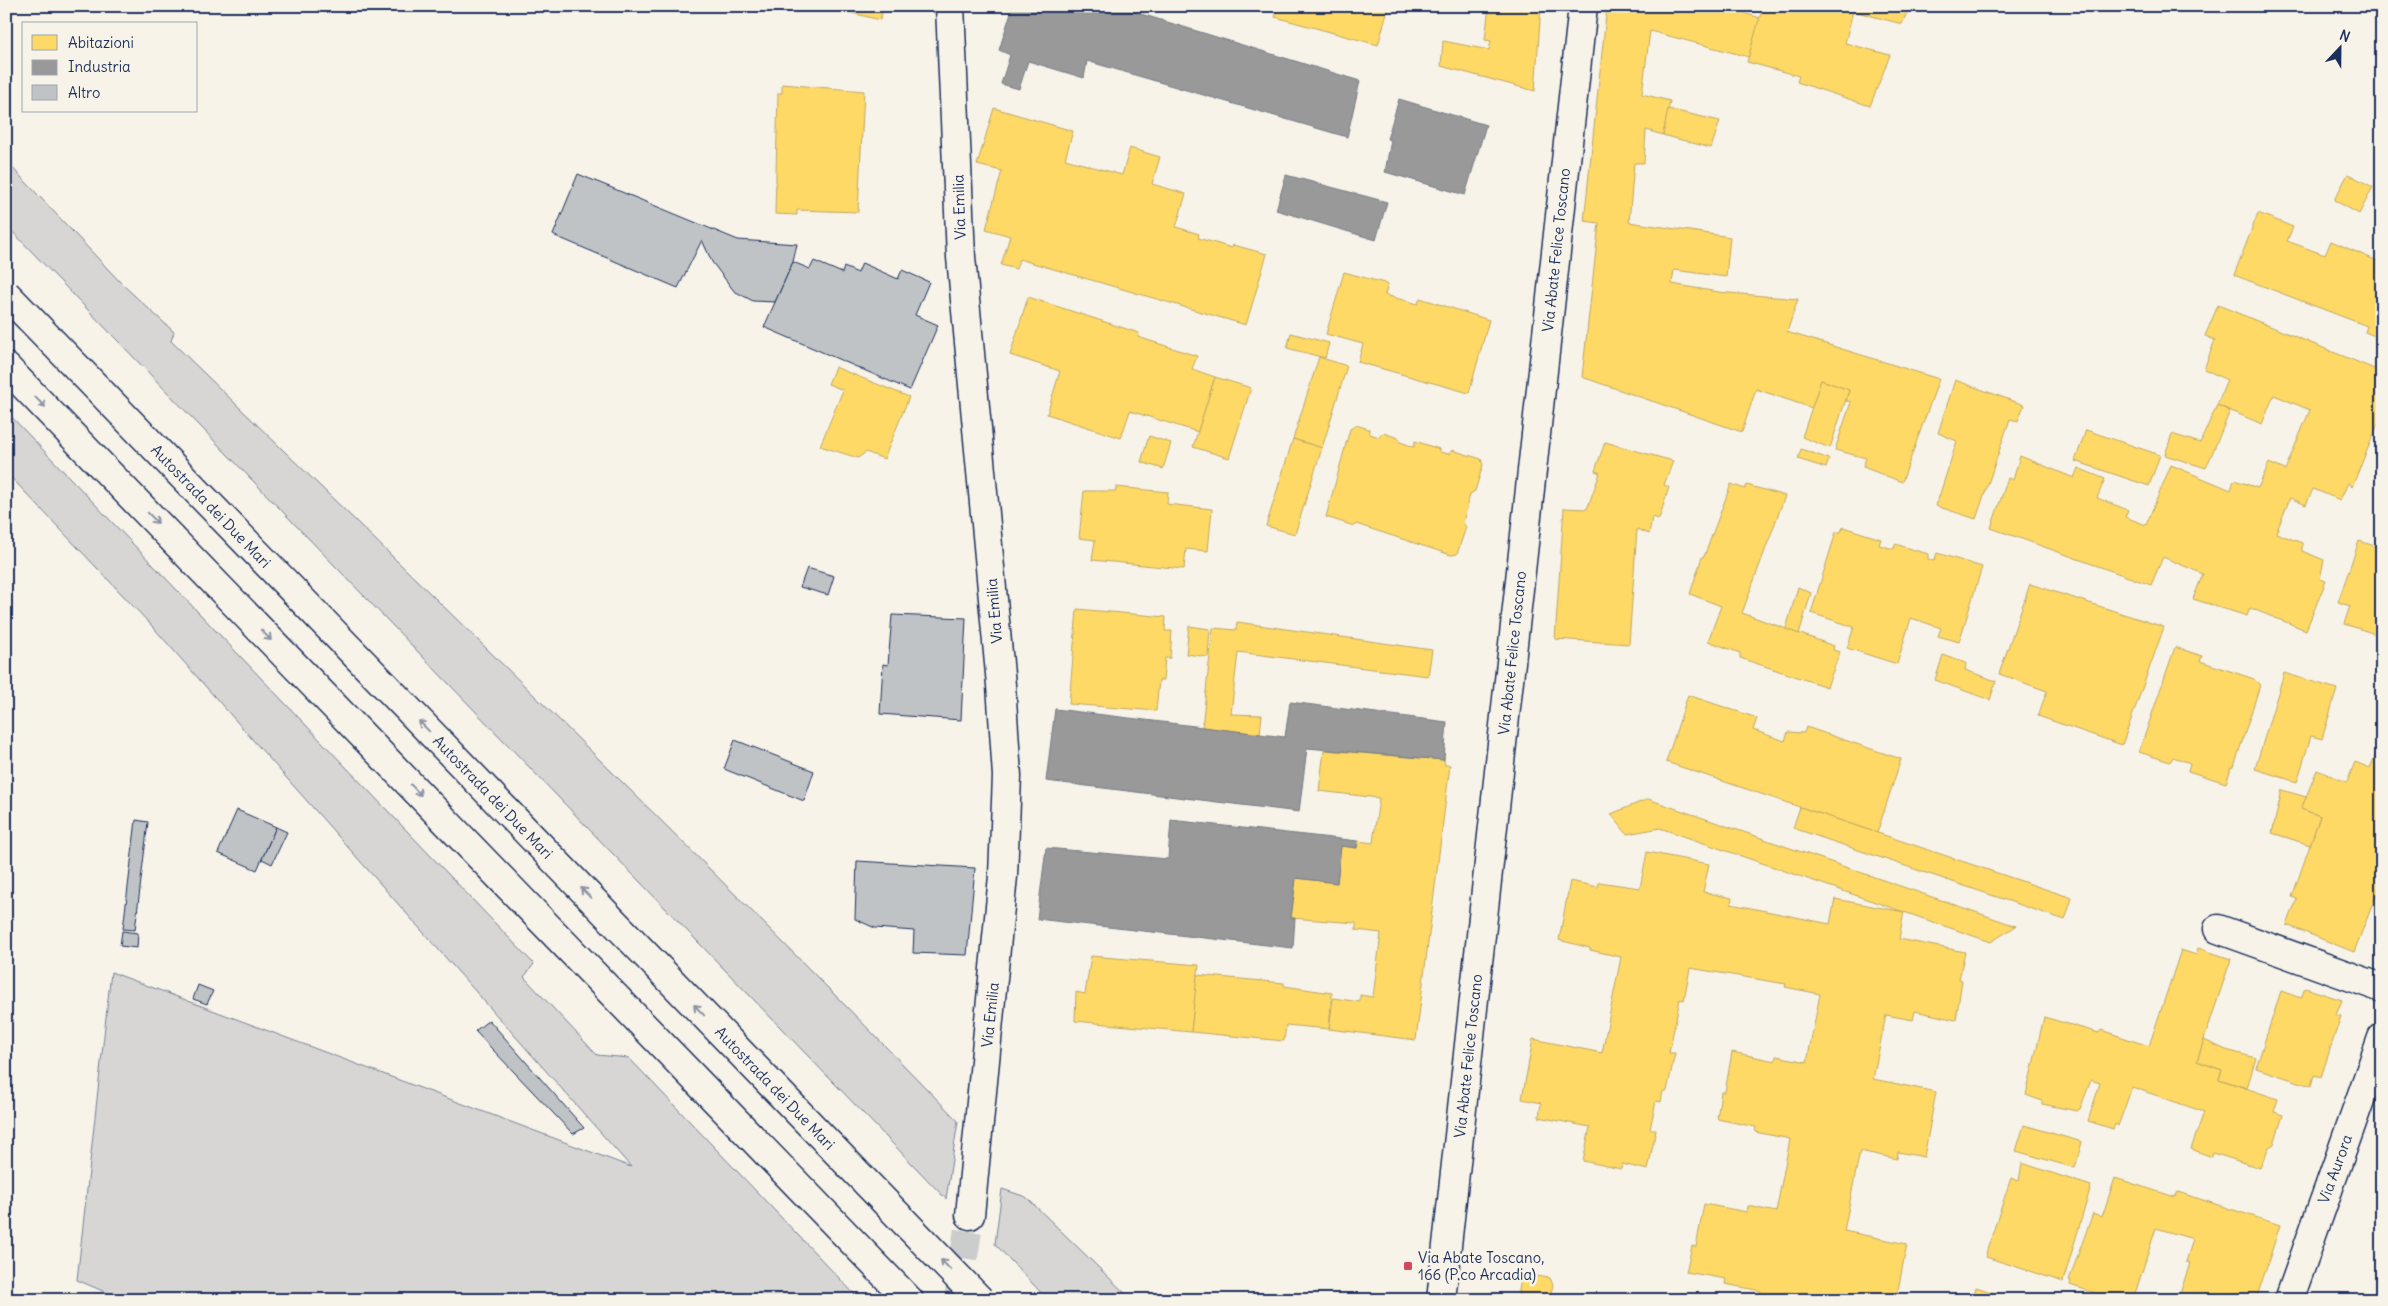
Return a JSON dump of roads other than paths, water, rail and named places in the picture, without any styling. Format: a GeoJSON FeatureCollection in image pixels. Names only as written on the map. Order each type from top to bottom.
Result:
{"type":"FeatureCollection","features":[{"type":"Feature","properties":{"kind":"main road","name":"Via Emilia"},"geometry":{"type":"LineString","coordinates":[[950,6],[961,257],[1001,684],[1006,776],[1003,876],[970,1215]]}},
{"type":"Feature","properties":{"kind":"main road","name":"Via Abate Felice Toscano"},"geometry":{"type":"LineString","coordinates":[[1441,1300],[1583,6]]}},
{"type":"Feature","properties":{"kind":"main road","name":"Autostrada dei Due Mari"},"geometry":{"type":"LineString","coordinates":[[6,294],[980,1300]]}},
{"type":"Feature","properties":{"kind":"main road"},"geometry":{"type":"LineString","coordinates":[[6,367],[909,1300]]}},
{"type":"Feature","properties":{"kind":"main road"},"geometry":{"type":"LineString","coordinates":[[2218,929],[2382,988]]}},
{"type":"Feature","properties":{"kind":"main road","name":"Via Aurora"},"geometry":{"type":"LineString","coordinates":[[2289,1300],[2382,1038]]}},
{"type":"Feature","properties":{"kind":"tunnel"},"geometry":{"type":"LineString","coordinates":[[958,1300],[970,1215]]}},
{"type":"Feature","properties":{"kind":"place","name":"Via Abate Toscano, 166 (P.co Arcadia)"},"geometry":{"type":"Point","coordinates":[1408,1266]}}]}
